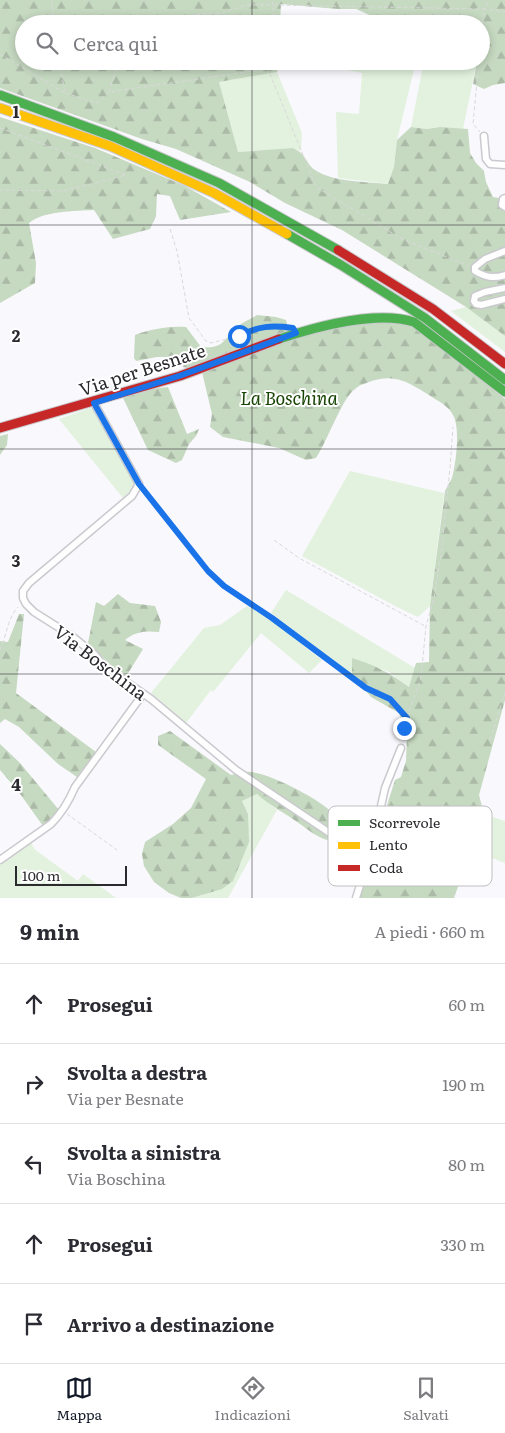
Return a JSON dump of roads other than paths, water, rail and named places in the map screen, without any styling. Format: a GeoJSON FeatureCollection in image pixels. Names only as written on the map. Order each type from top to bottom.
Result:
{"type":"FeatureCollection","features":[{"type":"Feature","properties":{"kind":"main road"},"geometry":{"type":"LineString","coordinates":[[0,95],[114,137],[219,183],[347,256],[433,309],[505,364]]}},
{"type":"Feature","properties":{"kind":"main road"},"geometry":{"type":"LineString","coordinates":[[0,108],[110,146],[214,193],[341,265],[425,318],[505,380]]}},
{"type":"Feature","properties":{"kind":"main road","name":"Via per Besnate"},"geometry":{"type":"LineString","coordinates":[[0,428],[94,403],[182,375],[296,333],[334,322],[359,319],[405,319],[414,322],[505,392]]}},
{"type":"Feature","properties":{"kind":"street"},"geometry":{"type":"LineString","coordinates":[[484,136],[486,159],[490,164],[505,165]]}},
{"type":"Feature","properties":{"kind":"street"},"geometry":{"type":"LineString","coordinates":[[505,198],[502,204],[505,207]]}},
{"type":"Feature","properties":{"kind":"street"},"geometry":{"type":"LineString","coordinates":[[505,251],[475,267],[475,271],[485,277],[505,276]]}},
{"type":"Feature","properties":{"kind":"street"},"geometry":{"type":"LineString","coordinates":[[505,288],[475,296],[474,301],[480,305],[505,299]]}},
{"type":"Feature","properties":{"kind":"street","name":"Via Boschina"},"geometry":{"type":"LineString","coordinates":[[94,403],[139,484],[132,496],[29,583],[23,591],[23,598],[26,604],[48,622],[72,636],[94,654],[105,667],[143,694],[236,770],[328,832]]}},
{"type":"Feature","properties":{"kind":"street"},"geometry":{"type":"LineString","coordinates":[[0,860],[51,824],[68,803],[75,788],[143,694]]}},
{"type":"Feature","properties":{"kind":"street"},"geometry":{"type":"LineString","coordinates":[[381,806],[385,788],[401,748]]}},
{"type":"Feature","properties":{"kind":"street"},"geometry":{"type":"LineString","coordinates":[[356,898],[360,886]]}},
{"type":"Feature","properties":{"kind":"park label","name":"La Boschina"},"geometry":{"type":"Point","coordinates":[289,397]}}]}
